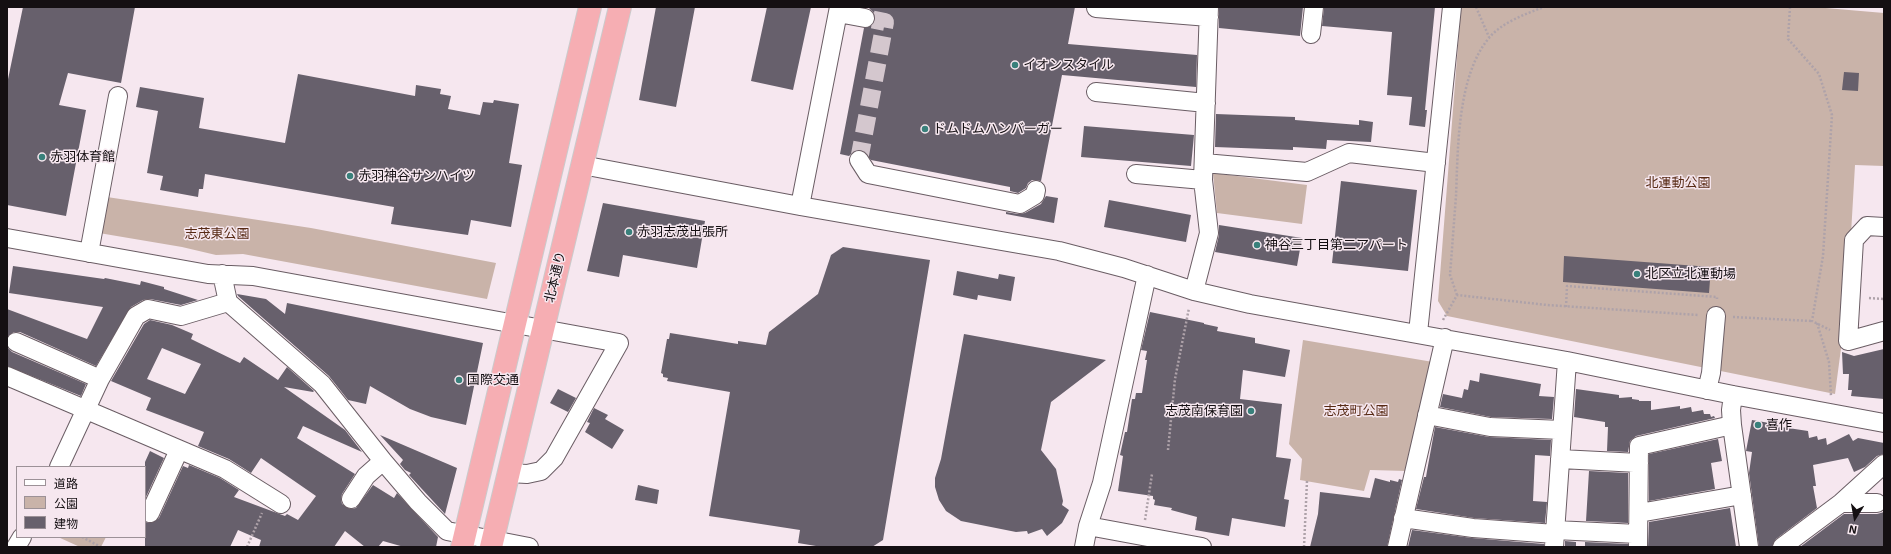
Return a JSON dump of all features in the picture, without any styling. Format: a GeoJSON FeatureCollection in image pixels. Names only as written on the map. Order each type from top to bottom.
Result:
{"type":"FeatureCollection","features":[{"type":"Feature","properties":{"kind":"highway"},"geometry":{"type":"LineString","coordinates":[[464,540],[590,7]]}},
{"type":"Feature","properties":{"kind":"highway","name":"北本通り"},"geometry":{"type":"LineString","coordinates":[[492,543],[620,7]]}},
{"type":"Feature","properties":{"kind":"street"},"geometry":{"type":"LineString","coordinates":[[1311,34],[1314,7]]}},
{"type":"Feature","properties":{"kind":"street"},"geometry":{"type":"LineString","coordinates":[[1418,333],[1452,7]]}},
{"type":"Feature","properties":{"kind":"street"},"geometry":{"type":"LineString","coordinates":[[1096,8],[1209,12],[1203,180],[1209,233],[1194,291]]}},
{"type":"Feature","properties":{"kind":"street"},"geometry":{"type":"LineString","coordinates":[[800,206],[839,10],[865,18]]}},
{"type":"Feature","properties":{"kind":"street"},"geometry":{"type":"LineString","coordinates":[[1096,92],[1206,103]]}},
{"type":"Feature","properties":{"kind":"street"},"geometry":{"type":"LineString","coordinates":[[89,253],[118,96]]}},
{"type":"Feature","properties":{"kind":"street"},"geometry":{"type":"LineString","coordinates":[[1204,163],[1307,172],[1349,153],[1436,163]]}},
{"type":"Feature","properties":{"kind":"street"},"geometry":{"type":"LineString","coordinates":[[859,160],[868,174],[1020,204],[1035,194],[1036,190]]}},
{"type":"Feature","properties":{"kind":"street"},"geometry":{"type":"LineString","coordinates":[[582,165],[800,206],[1059,251],[1148,275],[1194,291],[1250,304],[1445,338],[1707,390],[1884,423]]}},
{"type":"Feature","properties":{"kind":"street"},"geometry":{"type":"LineString","coordinates":[[1136,174],[1203,180]]}},
{"type":"Feature","properties":{"kind":"street"},"geometry":{"type":"LineString","coordinates":[[1884,227],[1867,226],[1854,240],[1848,341],[1884,331]]}},
{"type":"Feature","properties":{"kind":"street"},"geometry":{"type":"LineString","coordinates":[[7,238],[208,274],[253,276],[619,343],[554,458],[541,471],[527,474],[509,473]]}},
{"type":"Feature","properties":{"kind":"street"},"geometry":{"type":"LineString","coordinates":[[222,274],[228,302],[322,384],[383,461],[418,502],[447,531],[464,540],[529,547]]}},
{"type":"Feature","properties":{"kind":"street"},"geometry":{"type":"LineString","coordinates":[[1084,547],[1088,526],[1102,483],[1148,275]]}},
{"type":"Feature","properties":{"kind":"street"},"geometry":{"type":"LineString","coordinates":[[59,466],[100,380],[136,316],[148,310],[181,316],[228,302]]}},
{"type":"Feature","properties":{"kind":"street"},"geometry":{"type":"LineString","coordinates":[[1707,390],[1711,373],[1716,316]]}},
{"type":"Feature","properties":{"kind":"street"},"geometry":{"type":"LineString","coordinates":[[1396,547],[1445,338]]}},
{"type":"Feature","properties":{"kind":"street"},"geometry":{"type":"LineString","coordinates":[[16,342],[100,380]]}},
{"type":"Feature","properties":{"kind":"street"},"geometry":{"type":"LineString","coordinates":[[1555,537],[1567,361]]}},
{"type":"Feature","properties":{"kind":"street"},"geometry":{"type":"LineString","coordinates":[[7,376],[225,469],[275,500]]}},
{"type":"Feature","properties":{"kind":"street"},"geometry":{"type":"LineString","coordinates":[[1733,395],[1731,410],[1732,425],[1749,547]]}},
{"type":"Feature","properties":{"kind":"street"},"geometry":{"type":"LineString","coordinates":[[1428,415],[1490,427],[1562,430]]}},
{"type":"Feature","properties":{"kind":"street"},"geometry":{"type":"LineString","coordinates":[[1403,518],[1473,528],[1555,537],[1638,540],[1639,446],[1732,425]]}},
{"type":"Feature","properties":{"kind":"street"},"geometry":{"type":"LineString","coordinates":[[150,514],[180,450]]}},
{"type":"Feature","properties":{"kind":"street"},"geometry":{"type":"LineString","coordinates":[[1560,459],[1639,463]]}},
{"type":"Feature","properties":{"kind":"street"},"geometry":{"type":"LineString","coordinates":[[351,499],[366,476],[383,461]]}},
{"type":"Feature","properties":{"kind":"street"},"geometry":{"type":"LineString","coordinates":[[1782,547],[1841,503],[1884,464]]}},
{"type":"Feature","properties":{"kind":"street"},"geometry":{"type":"LineString","coordinates":[[1639,513],[1742,495]]}},
{"type":"Feature","properties":{"kind":"street"},"geometry":{"type":"LineString","coordinates":[[1841,503],[1877,503]]}},
{"type":"Feature","properties":{"kind":"street"},"geometry":{"type":"LineString","coordinates":[[1088,526],[1148,540],[1202,547]]}},
{"type":"Feature","properties":{"kind":"street"},"geometry":{"type":"LineString","coordinates":[[16,547],[21,538]]}},
{"type":"Feature","properties":{"kind":"path"},"geometry":{"type":"LineString","coordinates":[[1476,7],[1489,37]]}},
{"type":"Feature","properties":{"kind":"path"},"geometry":{"type":"LineString","coordinates":[[1457,295],[1450,275],[1458,142],[1466,83],[1477,56],[1489,37],[1517,17],[1544,7]]}},
{"type":"Feature","properties":{"kind":"path"},"geometry":{"type":"LineString","coordinates":[[1790,7],[1788,39],[1819,74],[1832,115],[1823,256],[1812,321]]}},
{"type":"Feature","properties":{"kind":"path"},"geometry":{"type":"LineString","coordinates":[[1566,307],[1567,286],[1717,297],[1716,316]]}},
{"type":"Feature","properties":{"kind":"path"},"geometry":{"type":"LineString","coordinates":[[1457,295],[1566,307],[1812,321],[1848,341]]}},
{"type":"Feature","properties":{"kind":"path"},"geometry":{"type":"LineString","coordinates":[[1442,320],[1457,295]]}},
{"type":"Feature","properties":{"kind":"path"},"geometry":{"type":"LineString","coordinates":[[1168,450],[1175,379],[1189,308]]}},
{"type":"Feature","properties":{"kind":"path"},"geometry":{"type":"LineString","coordinates":[[1817,323],[1829,362],[1831,397]]}},
{"type":"Feature","properties":{"kind":"path"},"geometry":{"type":"LineString","coordinates":[[1148,540],[1152,474]]}},
{"type":"Feature","properties":{"kind":"path"},"geometry":{"type":"LineString","coordinates":[[1304,547],[1307,481]]}},
{"type":"Feature","properties":{"kind":"path"},"geometry":{"type":"LineString","coordinates":[[247,547],[275,500]]}},
{"type":"Feature","properties":{"kind":"path"},"geometry":{"type":"LineString","coordinates":[[84,538],[101,547]]}},
{"type":"Feature","properties":{"kind":"green space","name":"北運動公園"},"geometry":{"type":"Polygon","coordinates":[[[1461,7],[1814,7],[1884,13],[1884,166],[1855,165],[1847,303],[1835,394],[1447,316],[1438,301],[1461,7]]]}},
{"type":"Feature","properties":{"kind":"green space"},"geometry":{"type":"Polygon","coordinates":[[[1213,173],[1307,185],[1302,224],[1217,213],[1213,173]]]}},
{"type":"Feature","properties":{"kind":"green space","name":"志茂東公園"},"geometry":{"type":"Polygon","coordinates":[[[107,197],[311,228],[496,263],[487,299],[243,254],[216,255],[182,247],[99,233],[107,197]]]}},
{"type":"Feature","properties":{"kind":"green space","name":"志茂町公園"},"geometry":{"type":"Polygon","coordinates":[[[1303,340],[1433,362],[1407,471],[1370,470],[1364,491],[1300,480],[1302,459],[1289,444],[1303,340]]]}},
{"type":"Feature","properties":{"kind":"green space"},"geometry":{"type":"Polygon","coordinates":[[[60,538],[106,538],[101,547],[80,547],[60,538]]]}},
{"type":"Feature","properties":{"kind":"building"},"geometry":{"type":"Polygon","coordinates":[[[23,7],[135,7],[121,83],[68,73],[59,105],[86,110],[66,216],[7,205],[7,84],[23,7]]]}},
{"type":"Feature","properties":{"kind":"building"},"geometry":{"type":"Polygon","coordinates":[[[656,7],[695,7],[676,107],[639,100],[656,7]]]}},
{"type":"Feature","properties":{"kind":"building"},"geometry":{"type":"Polygon","coordinates":[[[767,7],[811,7],[793,90],[751,81],[767,7]]]}},
{"type":"Feature","properties":{"kind":"building"},"geometry":{"type":"Polygon","coordinates":[[[868,7],[1075,7],[1068,44],[1197,55],[1196,87],[1062,75],[1041,181],[1032,180],[1028,183],[1026,188],[1018,193],[1010,191],[1010,187],[871,160],[863,151],[854,151],[849,156],[840,154],[864,28],[873,25],[875,20],[875,14],[868,7]]]}},
{"type":"Feature","properties":{"kind":"building"},"geometry":{"type":"Polygon","coordinates":[[[1219,7],[1303,7],[1300,36],[1219,28],[1219,7]]]}},
{"type":"Feature","properties":{"kind":"building"},"geometry":{"type":"Polygon","coordinates":[[[1324,7],[1435,7],[1425,110],[1427,110],[1425,127],[1409,125],[1412,97],[1387,95],[1392,32],[1322,26],[1324,7]]]}},
{"type":"Feature","properties":{"kind":"building"},"geometry":{"type":"Polygon","coordinates":[[[1844,72],[1859,73],[1858,91],[1842,90],[1844,72]]]}},
{"type":"Feature","properties":{"kind":"building"},"geometry":{"type":"Polygon","coordinates":[[[298,74],[415,96],[416,85],[441,89],[440,94],[451,96],[448,109],[480,115],[483,102],[493,103],[494,100],[519,104],[509,163],[522,165],[511,227],[471,220],[468,235],[391,224],[394,207],[205,174],[203,189],[199,189],[198,197],[160,190],[163,176],[147,173],[158,111],[136,107],[140,87],[204,98],[199,128],[285,143],[298,74]]]}},
{"type":"Feature","properties":{"kind":"building"},"geometry":{"type":"Polygon","coordinates":[[[1216,114],[1295,117],[1295,120],[1359,125],[1359,120],[1373,122],[1371,142],[1327,140],[1326,149],[1293,147],[1293,150],[1215,147],[1216,114]]]}},
{"type":"Feature","properties":{"kind":"building"},"geometry":{"type":"Polygon","coordinates":[[[1084,126],[1194,135],[1191,166],[1081,157],[1084,126]]]}},
{"type":"Feature","properties":{"kind":"building"},"geometry":{"type":"Polygon","coordinates":[[[1341,181],[1417,190],[1408,271],[1332,263],[1341,181]]]}},
{"type":"Feature","properties":{"kind":"building"},"geometry":{"type":"Polygon","coordinates":[[[1046,196],[1058,198],[1054,223],[1006,214],[1006,212],[1018,214],[1025,213],[1041,204],[1046,196]]]}},
{"type":"Feature","properties":{"kind":"building"},"geometry":{"type":"Polygon","coordinates":[[[1109,200],[1191,215],[1186,242],[1104,227],[1109,200]]]}},
{"type":"Feature","properties":{"kind":"building"},"geometry":{"type":"Polygon","coordinates":[[[603,203],[705,221],[697,268],[623,255],[619,277],[587,271],[603,203]]]}},
{"type":"Feature","properties":{"kind":"building","name":"神谷三丁目第二アパート"},"geometry":{"type":"Polygon","coordinates":[[[1219,225],[1302,238],[1297,266],[1215,252],[1219,235],[1219,225]]]}},
{"type":"Feature","properties":{"kind":"building"},"geometry":{"type":"Polygon","coordinates":[[[843,247],[930,260],[883,540],[872,547],[822,547],[798,543],[800,530],[709,516],[730,392],[667,381],[668,378],[663,377],[663,374],[661,373],[667,339],[669,339],[670,333],[738,344],[738,341],[766,345],[769,332],[818,294],[831,255],[843,247]]]}},
{"type":"Feature","properties":{"kind":"building","name":"北区立北運動場"},"geometry":{"type":"Polygon","coordinates":[[[1564,256],[1711,267],[1709,293],[1563,282],[1564,256]]]}},
{"type":"Feature","properties":{"kind":"building"},"geometry":{"type":"Polygon","coordinates":[[[13,266],[105,278],[140,285],[141,281],[164,287],[164,289],[198,300],[181,305],[150,299],[143,300],[131,307],[96,366],[20,332],[14,332],[7,337],[7,309],[87,339],[103,307],[9,293],[13,266]]]}},
{"type":"Feature","properties":{"kind":"building"},"geometry":{"type":"Polygon","coordinates":[[[957,271],[998,279],[999,274],[1015,277],[1011,301],[978,295],[977,300],[953,295],[957,271]]]}},
{"type":"Feature","properties":{"kind":"building"},"geometry":{"type":"Polygon","coordinates":[[[237,294],[266,299],[285,314],[287,303],[483,343],[466,425],[431,417],[410,409],[370,386],[366,404],[348,400],[329,376],[237,294]]]}},
{"type":"Feature","properties":{"kind":"building"},"geometry":{"type":"Polygon","coordinates":[[[1150,312],[1204,323],[1218,327],[1217,331],[1255,338],[1255,343],[1290,350],[1285,377],[1243,370],[1240,399],[1282,404],[1276,457],[1291,459],[1284,499],[1289,500],[1285,527],[1232,518],[1229,536],[1195,530],[1197,517],[1171,510],[1172,508],[1154,505],[1155,500],[1153,499],[1153,496],[1118,491],[1123,456],[1120,455],[1125,432],[1127,432],[1132,399],[1135,399],[1136,393],[1142,393],[1147,351],[1141,350],[1150,312]]]}},
{"type":"Feature","properties":{"kind":"building"},"geometry":{"type":"Polygon","coordinates":[[[150,320],[172,325],[193,334],[191,339],[240,363],[244,357],[278,380],[287,367],[314,391],[284,387],[345,430],[362,452],[303,426],[297,438],[355,474],[342,494],[342,504],[350,509],[356,508],[373,485],[394,498],[397,493],[438,537],[436,547],[404,547],[383,541],[378,547],[365,547],[345,531],[334,547],[259,547],[261,540],[238,530],[230,547],[145,547],[146,522],[151,523],[159,518],[183,466],[188,468],[189,465],[220,478],[239,490],[234,497],[285,516],[287,514],[298,520],[316,496],[261,458],[251,473],[229,459],[198,446],[204,432],[146,410],[151,398],[111,381],[144,324],[150,320]],[[162,348],[147,379],[185,394],[201,364],[162,348]]]}},
{"type":"Feature","properties":{"kind":"building"},"geometry":{"type":"Polygon","coordinates":[[[964,334],[1106,360],[1051,402],[1041,450],[1056,469],[1063,501],[1062,505],[1069,510],[1062,523],[1047,536],[1042,529],[1028,534],[1027,531],[1016,532],[961,521],[946,511],[939,500],[935,487],[935,478],[941,459],[964,334]]]}},
{"type":"Feature","properties":{"kind":"building"},"geometry":{"type":"Polygon","coordinates":[[[7,347],[12,352],[86,384],[81,396],[7,366],[7,347]]]}},
{"type":"Feature","properties":{"kind":"building"},"geometry":{"type":"Polygon","coordinates":[[[1884,349],[1884,399],[1851,396],[1852,390],[1848,390],[1849,374],[1843,374],[1842,352],[1854,356],[1884,349]]]}},
{"type":"Feature","properties":{"kind":"building"},"geometry":{"type":"Polygon","coordinates":[[[1480,373],[1541,384],[1539,396],[1554,397],[1552,419],[1491,417],[1440,407],[1443,394],[1462,398],[1464,389],[1468,390],[1470,380],[1479,382],[1480,373]]]}},
{"type":"Feature","properties":{"kind":"building"},"geometry":{"type":"Polygon","coordinates":[[[558,389],[576,398],[568,412],[550,403],[558,389]]]}},
{"type":"Feature","properties":{"kind":"building"},"geometry":{"type":"Polygon","coordinates":[[[1576,389],[1619,395],[1619,398],[1632,397],[1632,399],[1639,401],[1651,401],[1651,410],[1680,406],[1680,409],[1691,407],[1692,412],[1703,410],[1704,414],[1710,414],[1711,417],[1714,416],[1715,418],[1636,436],[1630,441],[1628,452],[1607,451],[1608,427],[1605,427],[1605,422],[1574,417],[1576,389]]]}},
{"type":"Feature","properties":{"kind":"building"},"geometry":{"type":"Polygon","coordinates":[[[594,408],[608,415],[605,419],[624,430],[612,449],[585,432],[590,423],[587,422],[594,408]]]}},
{"type":"Feature","properties":{"kind":"building"},"geometry":{"type":"Polygon","coordinates":[[[1752,420],[1775,424],[1775,426],[1808,431],[1809,438],[1817,436],[1818,440],[1826,438],[1827,445],[1849,434],[1853,441],[1858,438],[1884,443],[1884,454],[1877,456],[1865,467],[1854,472],[1848,458],[1813,465],[1816,486],[1813,486],[1817,508],[1776,539],[1772,547],[1759,547],[1749,473],[1752,452],[1746,451],[1752,420]]]}},
{"type":"Feature","properties":{"kind":"building"},"geometry":{"type":"Polygon","coordinates":[[[1435,427],[1489,437],[1551,440],[1550,456],[1535,455],[1533,501],[1547,502],[1545,523],[1474,518],[1416,509],[1424,477],[1426,477],[1435,427]]]}},
{"type":"Feature","properties":{"kind":"building"},"geometry":{"type":"Polygon","coordinates":[[[380,435],[457,468],[445,514],[409,475],[411,473],[405,470],[400,464],[403,460],[380,435]]]}},
{"type":"Feature","properties":{"kind":"building"},"geometry":{"type":"Polygon","coordinates":[[[1718,439],[1722,461],[1711,463],[1715,489],[1649,501],[1649,454],[1718,439]]]}},
{"type":"Feature","properties":{"kind":"building"},"geometry":{"type":"Polygon","coordinates":[[[150,451],[164,458],[146,497],[146,466],[145,462],[150,451]]]}},
{"type":"Feature","properties":{"kind":"building"},"geometry":{"type":"Polygon","coordinates":[[[1589,471],[1628,473],[1628,523],[1586,521],[1589,471]]]}},
{"type":"Feature","properties":{"kind":"building"},"geometry":{"type":"Polygon","coordinates":[[[1375,478],[1390,482],[1390,480],[1398,482],[1399,479],[1402,480],[1387,547],[1310,547],[1318,514],[1320,492],[1370,498],[1375,478]]]}},
{"type":"Feature","properties":{"kind":"building"},"geometry":{"type":"Polygon","coordinates":[[[638,485],[659,490],[657,504],[635,500],[638,485]]]}},
{"type":"Feature","properties":{"kind":"building"},"geometry":{"type":"Polygon","coordinates":[[[1730,508],[1736,547],[1648,547],[1649,522],[1730,508]]]}},
{"type":"Feature","properties":{"kind":"building"},"geometry":{"type":"Polygon","coordinates":[[[1884,512],[1884,547],[1800,547],[1844,514],[1877,514],[1884,512]]]}},
{"type":"Feature","properties":{"kind":"building"},"geometry":{"type":"Polygon","coordinates":[[[1412,530],[1472,538],[1544,544],[1544,547],[1408,547],[1412,530]]]}},
{"type":"Feature","properties":{"kind":"building"},"geometry":{"type":"Polygon","coordinates":[[[1565,541],[1576,542],[1576,547],[1565,547],[1565,541]]]}},
{"type":"Feature","properties":{"kind":"building"},"geometry":{"type":"Polygon","coordinates":[[[1585,542],[1628,544],[1628,547],[1585,547],[1585,542]]]}},
{"type":"Feature","properties":{"kind":"tunnel"},"geometry":{"type":"LineString","coordinates":[[859,160],[885,22],[865,18]]}},
{"type":"Feature","properties":{"kind":"place","name":"イオンスタイル"},"geometry":{"type":"Point","coordinates":[1015,65]}},
{"type":"Feature","properties":{"kind":"place","name":"ドムドムハンバーガー"},"geometry":{"type":"Point","coordinates":[925,129]}},
{"type":"Feature","properties":{"kind":"place","name":"赤羽体育館"},"geometry":{"type":"Point","coordinates":[42,157]}},
{"type":"Feature","properties":{"kind":"place","name":"赤羽神谷サンハイツ"},"geometry":{"type":"Point","coordinates":[350,176]}},
{"type":"Feature","properties":{"kind":"place","name":"赤羽志茂出張所"},"geometry":{"type":"Point","coordinates":[629,232]}},
{"type":"Feature","properties":{"kind":"place","name":"神谷三丁目第二アパート"},"geometry":{"type":"Point","coordinates":[1257,245]}},
{"type":"Feature","properties":{"kind":"place","name":"北区立北運動場"},"geometry":{"type":"Point","coordinates":[1637,274]}},
{"type":"Feature","properties":{"kind":"place","name":"国際交通"},"geometry":{"type":"Point","coordinates":[459,380]}},
{"type":"Feature","properties":{"kind":"place","name":"志茂南保育園"},"geometry":{"type":"Point","coordinates":[1251,411]}},
{"type":"Feature","properties":{"kind":"place","name":"喜作"},"geometry":{"type":"Point","coordinates":[1758,425]}}]}
